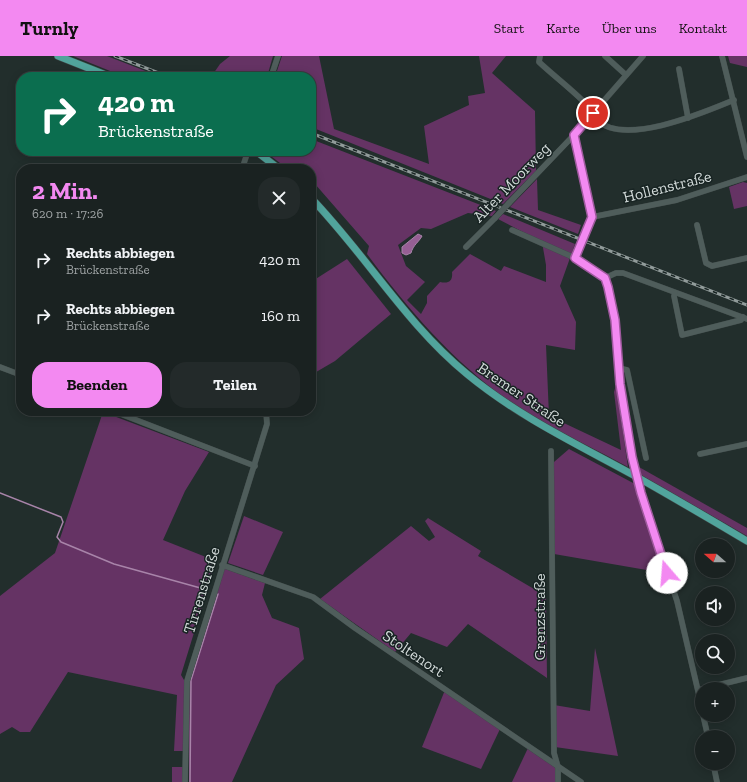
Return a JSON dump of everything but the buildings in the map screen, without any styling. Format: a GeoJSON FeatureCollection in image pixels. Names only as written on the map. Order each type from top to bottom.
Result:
{"type":"FeatureCollection","features":[{"type":"Feature","properties":{"kind":"main road"},"geometry":{"type":"LineString","coordinates":[[58,56],[98,72]]}},
{"type":"Feature","properties":{"kind":"main road"},"geometry":{"type":"LineString","coordinates":[[262,156],[273,164]]}},
{"type":"Feature","properties":{"kind":"main road","name":"Bremer Straße"},"geometry":{"type":"LineString","coordinates":[[316,203],[337,225],[411,320],[466,374],[489,392],[531,420],[637,477],[747,541]]}},
{"type":"Feature","properties":{"kind":"street"},"geometry":{"type":"LineString","coordinates":[[273,72],[278,56]]}},
{"type":"Feature","properties":{"kind":"street"},"geometry":{"type":"LineString","coordinates":[[540,56],[539,62],[593,113],[598,120],[622,130],[642,130],[688,118],[734,100]]}},
{"type":"Feature","properties":{"kind":"street"},"geometry":{"type":"LineString","coordinates":[[605,56],[626,74]]}},
{"type":"Feature","properties":{"kind":"street","name":"Alter Moorweg"},"geometry":{"type":"LineString","coordinates":[[466,247],[574,135],[643,56]]}},
{"type":"Feature","properties":{"kind":"street"},"geometry":{"type":"LineString","coordinates":[[722,56],[744,132],[747,157]]}},
{"type":"Feature","properties":{"kind":"street"},"geometry":{"type":"LineString","coordinates":[[679,69],[688,118]]}},
{"type":"Feature","properties":{"kind":"street"},"geometry":{"type":"LineString","coordinates":[[574,135],[592,217],[576,256]]}},
{"type":"Feature","properties":{"kind":"street","name":"Hollenstraße"},"geometry":{"type":"LineString","coordinates":[[592,217],[677,200],[747,177]]}},
{"type":"Feature","properties":{"kind":"street"},"geometry":{"type":"LineString","coordinates":[[697,225],[706,263],[712,266],[747,258]]}},
{"type":"Feature","properties":{"kind":"street"},"geometry":{"type":"LineString","coordinates":[[512,230],[576,256],[605,278],[615,320],[618,368],[632,457],[644,503],[676,601],[699,682]]}},
{"type":"Feature","properties":{"kind":"street"},"geometry":{"type":"LineString","coordinates":[[605,278],[616,273],[622,273],[745,318]]}},
{"type":"Feature","properties":{"kind":"street"},"geometry":{"type":"LineString","coordinates":[[675,293],[674,296],[682,335],[745,318]]}},
{"type":"Feature","properties":{"kind":"street"},"geometry":{"type":"LineString","coordinates":[[0,367],[16,373]]}},
{"type":"Feature","properties":{"kind":"street"},"geometry":{"type":"LineString","coordinates":[[618,368],[627,370],[646,458]]}},
{"type":"Feature","properties":{"kind":"street"},"geometry":{"type":"LineString","coordinates":[[126,416],[255,466]]}},
{"type":"Feature","properties":{"kind":"street","name":"Tirrenstraße"},"geometry":{"type":"LineString","coordinates":[[186,782],[187,680],[222,565],[255,466],[267,424],[266,416]]}},
{"type":"Feature","properties":{"kind":"street"},"geometry":{"type":"LineString","coordinates":[[700,454],[747,444]]}},
{"type":"Feature","properties":{"kind":"street","name":"Grenzstraße"},"geometry":{"type":"LineString","coordinates":[[551,451],[553,746],[558,766],[558,782]]}},
{"type":"Feature","properties":{"kind":"street","name":"Stoltenort"},"geometry":{"type":"LineString","coordinates":[[222,565],[313,597],[355,628],[581,782]]}},
{"type":"Feature","properties":{"kind":"street"},"geometry":{"type":"LineString","coordinates":[[730,682],[747,678]]}},
{"type":"Feature","properties":{"kind":"street"},"geometry":{"type":"LineString","coordinates":[[714,770],[717,782]]}},
{"type":"Feature","properties":{"kind":"shaded area"},"geometry":{"type":"Polygon","coordinates":[[[73,56],[107,56],[148,72],[113,72],[73,56]]]}},
{"type":"Feature","properties":{"kind":"shaded area"},"geometry":{"type":"Polygon","coordinates":[[[230,56],[273,56],[268,72],[214,72],[220,64],[230,56]]]}},
{"type":"Feature","properties":{"kind":"shaded area"},"geometry":{"type":"Polygon","coordinates":[[[282,56],[319,56],[334,129],[429,164],[424,126],[469,105],[468,96],[485,93],[479,56],[506,56],[492,73],[535,111],[536,171],[503,204],[316,129],[316,72],[277,72],[282,56]]]}},
{"type":"Feature","properties":{"kind":"shaded area"},"geometry":{"type":"Polygon","coordinates":[[[728,56],[747,56],[747,67],[730,63],[728,56]]]}},
{"type":"Feature","properties":{"kind":"shaded area"},"geometry":{"type":"Polygon","coordinates":[[[316,141],[496,211],[492,216],[468,213],[431,229],[421,228],[398,245],[406,266],[425,282],[407,300],[421,314],[427,303],[427,296],[440,282],[446,283],[450,281],[452,278],[452,272],[470,254],[501,271],[504,266],[546,282],[546,265],[542,242],[498,219],[503,214],[575,244],[560,286],[576,322],[575,350],[546,345],[549,416],[621,450],[614,392],[616,385],[628,467],[534,417],[509,401],[463,364],[442,344],[403,300],[367,254],[369,246],[316,185],[316,164],[281,164],[271,156],[316,156],[316,141]]]}},
{"type":"Feature","properties":{"kind":"shaded area"},"geometry":{"type":"Polygon","coordinates":[[[537,179],[538,210],[581,225],[578,234],[510,207],[537,179]]]}},
{"type":"Feature","properties":{"kind":"shaded area"},"geometry":{"type":"Polygon","coordinates":[[[743,182],[747,183],[747,206],[734,209],[729,187],[743,182]]]}},
{"type":"Feature","properties":{"kind":"shaded area"},"geometry":{"type":"Polygon","coordinates":[[[418,234],[422,236],[411,253],[406,255],[402,253],[402,247],[418,234]]]}},
{"type":"Feature","properties":{"kind":"shaded area"},"geometry":{"type":"Polygon","coordinates":[[[347,259],[391,314],[335,361],[316,372],[316,279],[347,259]]]}},
{"type":"Feature","properties":{"kind":"shaded area"},"geometry":{"type":"Polygon","coordinates":[[[102,416],[114,416],[209,452],[185,491],[163,540],[216,561],[181,675],[184,680],[184,751],[174,751],[177,695],[68,672],[30,732],[20,732],[12,727],[0,734],[0,596],[55,553],[102,416]]]}},
{"type":"Feature","properties":{"kind":"shaded area"},"geometry":{"type":"Polygon","coordinates":[[[569,449],[635,484],[664,573],[554,554],[554,462],[569,449]]]}},
{"type":"Feature","properties":{"kind":"shaded area"},"geometry":{"type":"Polygon","coordinates":[[[639,467],[747,528],[747,536],[641,475],[639,467]]]}},
{"type":"Feature","properties":{"kind":"shaded area"},"geometry":{"type":"Polygon","coordinates":[[[244,516],[283,532],[263,575],[228,563],[244,516]]]}},
{"type":"Feature","properties":{"kind":"shaded area"},"geometry":{"type":"Polygon","coordinates":[[[428,518],[481,551],[478,556],[546,596],[547,678],[468,624],[447,647],[411,633],[395,652],[320,599],[411,526],[429,541],[435,537],[425,521],[428,518]]]}},
{"type":"Feature","properties":{"kind":"shaded area"},"geometry":{"type":"Polygon","coordinates":[[[223,568],[265,583],[262,595],[272,618],[299,628],[304,659],[276,685],[232,782],[189,782],[189,681],[223,568]]]}},
{"type":"Feature","properties":{"kind":"shaded area"},"geometry":{"type":"Polygon","coordinates":[[[595,648],[618,756],[555,747],[554,705],[590,711],[595,648]]]}},
{"type":"Feature","properties":{"kind":"shaded area"},"geometry":{"type":"Polygon","coordinates":[[[445,690],[500,729],[481,769],[422,747],[445,690]]]}},
{"type":"Feature","properties":{"kind":"shaded area"},"geometry":{"type":"Polygon","coordinates":[[[528,748],[556,768],[556,782],[512,782],[528,748]]]}},
{"type":"Feature","properties":{"kind":"shaded area"},"geometry":{"type":"Polygon","coordinates":[[[172,767],[184,767],[183,782],[172,782],[172,767]]]}},
{"type":"Feature","properties":{"kind":"waterway"},"geometry":{"type":"LineString","coordinates":[[0,493],[61,517],[63,522],[57,537],[61,542],[114,564],[204,589]]}},
{"type":"Feature","properties":{"kind":"waterway"},"geometry":{"type":"LineString","coordinates":[[190,782],[191,680],[218,594]]}},
{"type":"Feature","properties":{"kind":"railway"},"geometry":{"type":"LineString","coordinates":[[115,56],[156,72]]}},
{"type":"Feature","properties":{"kind":"railway"},"geometry":{"type":"LineString","coordinates":[[316,135],[747,305]]}},
{"type":"Feature","properties":{"kind":"route"},"geometry":{"type":"LineString","coordinates":[[593,113],[574,135],[592,217],[575,258],[605,278],[608,287],[615,320],[620,384],[632,457],[641,493],[667,573]]}}]}
